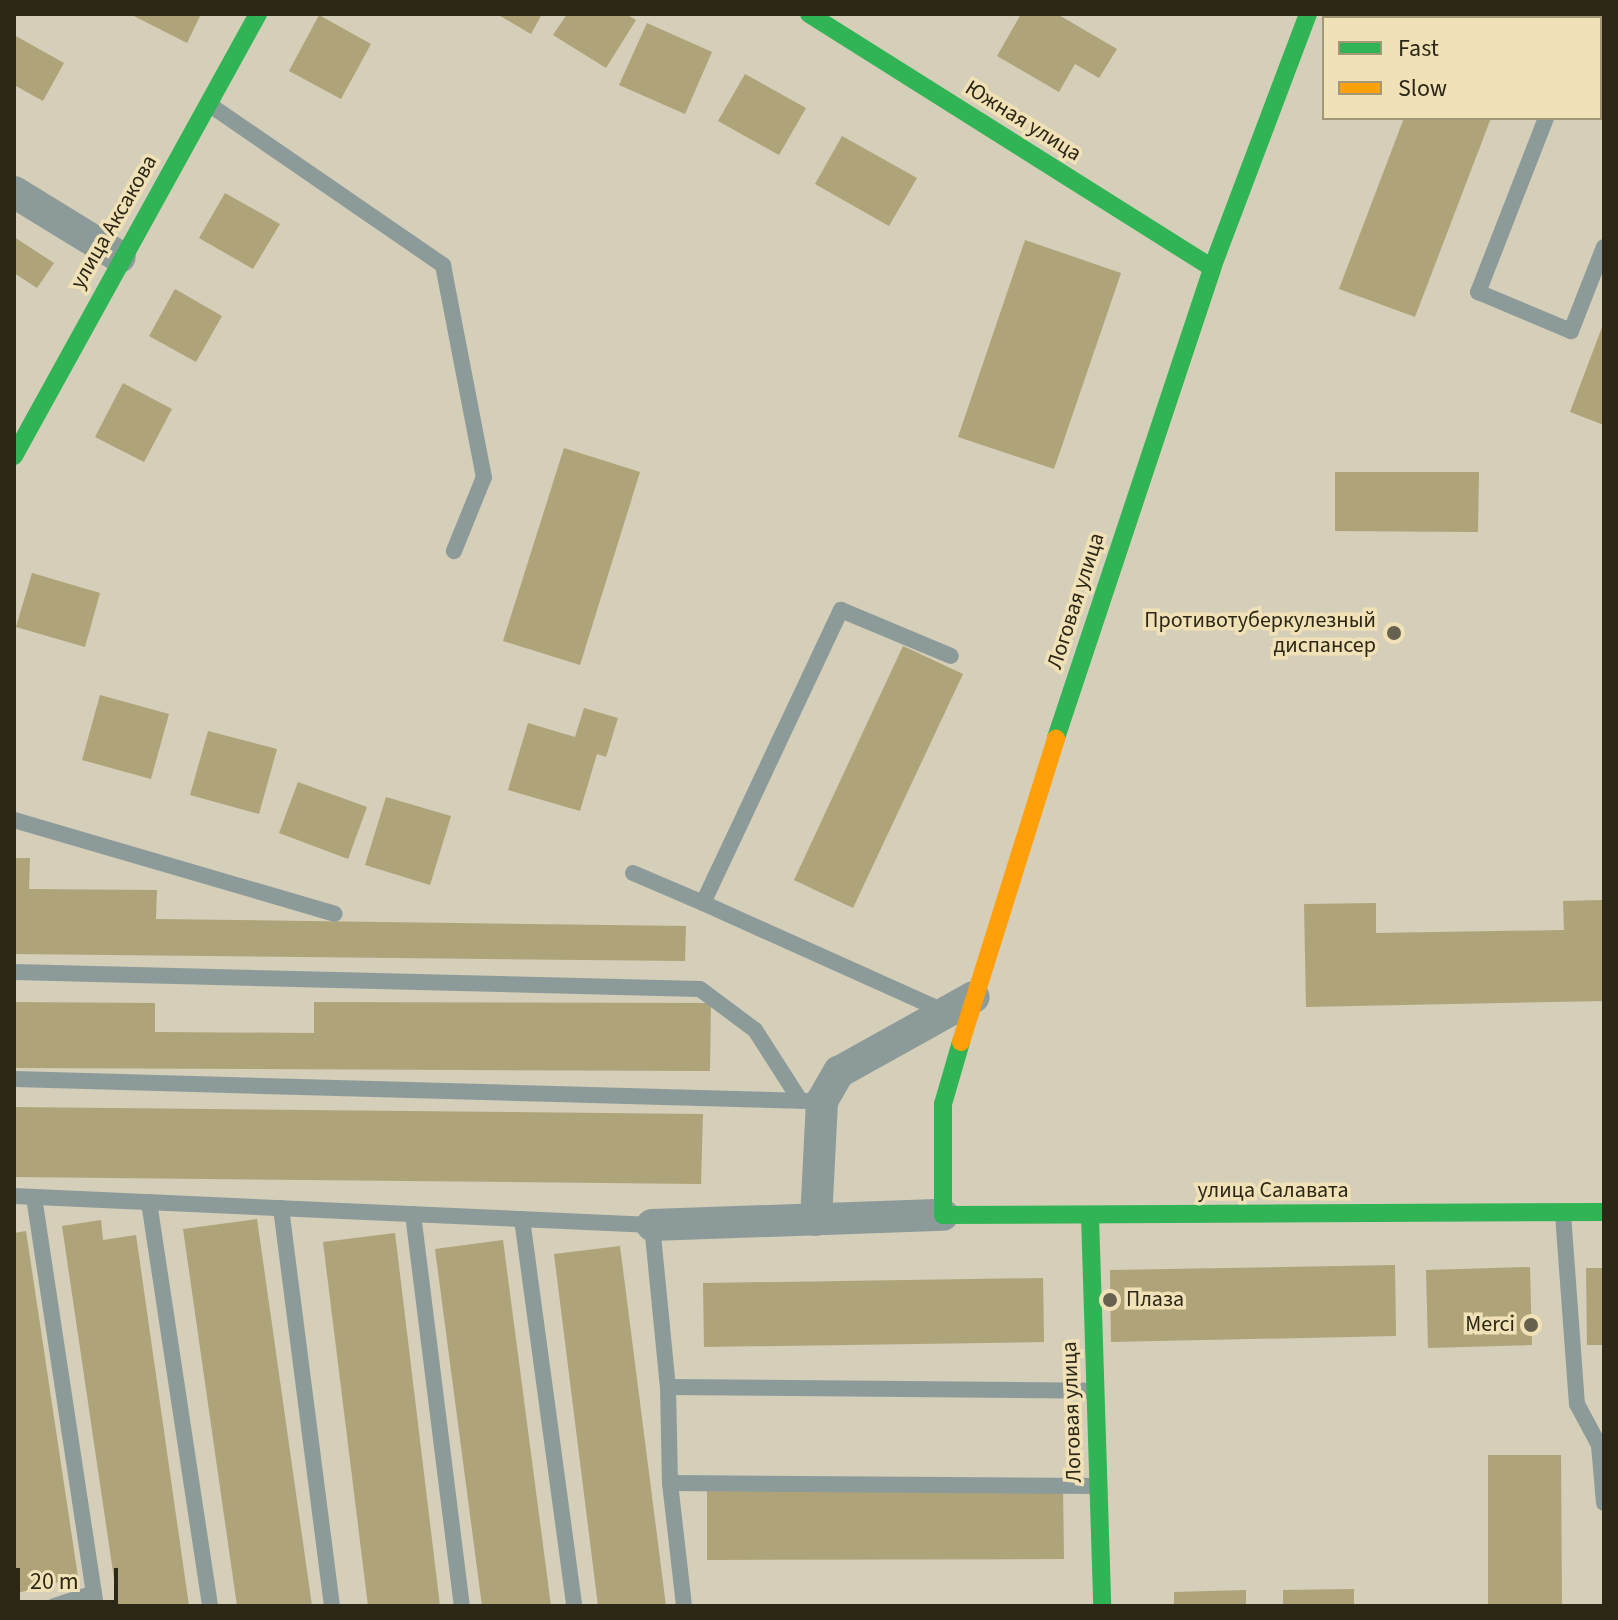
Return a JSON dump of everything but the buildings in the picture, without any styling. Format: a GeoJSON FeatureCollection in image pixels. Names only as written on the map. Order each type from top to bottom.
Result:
{"type":"FeatureCollection","features":[{"type":"Feature","properties":{"kind":"street","name":"улица Аксакова"},"geometry":{"type":"LineString","coordinates":[[14,456],[120,257],[258,14]]}},
{"type":"Feature","properties":{"kind":"street","name":"Южная улица"},"geometry":{"type":"LineString","coordinates":[[809,14],[1212,268]]}},
{"type":"Feature","properties":{"kind":"street","name":"Логовая улица"},"geometry":{"type":"LineString","coordinates":[[943,1215],[943,1104],[960,1004],[1212,268],[1308,14]]}},
{"type":"Feature","properties":{"kind":"street"},"geometry":{"type":"LineString","coordinates":[[14,192],[120,257]]}},
{"type":"Feature","properties":{"kind":"street"},"geometry":{"type":"LineString","coordinates":[[816,1220],[811,1101],[839,1072],[960,1004]]}},
{"type":"Feature","properties":{"kind":"street","name":"улица Салавата"},"geometry":{"type":"LineString","coordinates":[[943,1215],[1604,1212]]}},
{"type":"Feature","properties":{"kind":"street"},"geometry":{"type":"LineString","coordinates":[[652,1225],[943,1215]]}},
{"type":"Feature","properties":{"kind":"street","name":"Логовая улица"},"geometry":{"type":"LineString","coordinates":[[1090,1216],[1102,1606]]}},
{"type":"Feature","properties":{"kind":"lane"},"geometry":{"type":"LineString","coordinates":[[209,104],[443,265],[484,477],[454,551]]}},
{"type":"Feature","properties":{"kind":"lane"},"geometry":{"type":"LineString","coordinates":[[1545,120],[1478,292],[1571,331],[1604,247]]}},
{"type":"Feature","properties":{"kind":"lane"},"geometry":{"type":"LineString","coordinates":[[703,903],[841,610],[951,656]]}},
{"type":"Feature","properties":{"kind":"lane"},"geometry":{"type":"LineString","coordinates":[[14,820],[335,914]]}},
{"type":"Feature","properties":{"kind":"lane"},"geometry":{"type":"LineString","coordinates":[[633,873],[960,1004]]}},
{"type":"Feature","properties":{"kind":"lane"},"geometry":{"type":"LineString","coordinates":[[14,972],[700,989],[755,1030],[811,1101]]}},
{"type":"Feature","properties":{"kind":"lane"},"geometry":{"type":"LineString","coordinates":[[14,1079],[811,1101]]}},
{"type":"Feature","properties":{"kind":"lane"},"geometry":{"type":"LineString","coordinates":[[14,1196],[652,1225],[668,1387],[670,1483],[684,1606]]}},
{"type":"Feature","properties":{"kind":"lane"},"geometry":{"type":"LineString","coordinates":[[34,1197],[95,1600],[54,1606]]}},
{"type":"Feature","properties":{"kind":"lane"},"geometry":{"type":"LineString","coordinates":[[149,1202],[210,1606]]}},
{"type":"Feature","properties":{"kind":"lane"},"geometry":{"type":"LineString","coordinates":[[281,1208],[332,1606]]}},
{"type":"Feature","properties":{"kind":"lane"},"geometry":{"type":"LineString","coordinates":[[1563,1212],[1577,1404],[1599,1445],[1604,1503]]}},
{"type":"Feature","properties":{"kind":"lane"},"geometry":{"type":"LineString","coordinates":[[413,1214],[462,1606]]}},
{"type":"Feature","properties":{"kind":"lane"},"geometry":{"type":"LineString","coordinates":[[522,1219],[574,1606]]}},
{"type":"Feature","properties":{"kind":"lane"},"geometry":{"type":"LineString","coordinates":[[668,1387],[1095,1391]]}},
{"type":"Feature","properties":{"kind":"lane"},"geometry":{"type":"LineString","coordinates":[[670,1483],[1099,1486]]}},
{"type":"Feature","properties":{"kind":"traffic: fast"},"geometry":{"type":"LineString","coordinates":[[14,456],[258,14]]}},
{"type":"Feature","properties":{"kind":"traffic: fast"},"geometry":{"type":"LineString","coordinates":[[809,14],[1212,268]]}},
{"type":"Feature","properties":{"kind":"traffic: fast"},"geometry":{"type":"LineString","coordinates":[[1056,738],[1212,268],[1308,14]]}},
{"type":"Feature","properties":{"kind":"traffic: fast"},"geometry":{"type":"LineString","coordinates":[[961,1042],[943,1104],[943,1215],[1604,1212]]}},
{"type":"Feature","properties":{"kind":"traffic: fast"},"geometry":{"type":"LineString","coordinates":[[1090,1216],[1102,1606]]}},
{"type":"Feature","properties":{"kind":"traffic: slow"},"geometry":{"type":"LineString","coordinates":[[961,1042],[1056,738]]}},
{"type":"Feature","properties":{"kind":"place","name":"Противотуберкулезный диспансер"},"geometry":{"type":"Point","coordinates":[1394,633]}},
{"type":"Feature","properties":{"kind":"place","name":"Плаза"},"geometry":{"type":"Point","coordinates":[1110,1300]}},
{"type":"Feature","properties":{"kind":"place","name":"Merci"},"geometry":{"type":"Point","coordinates":[1531,1325]}}]}
